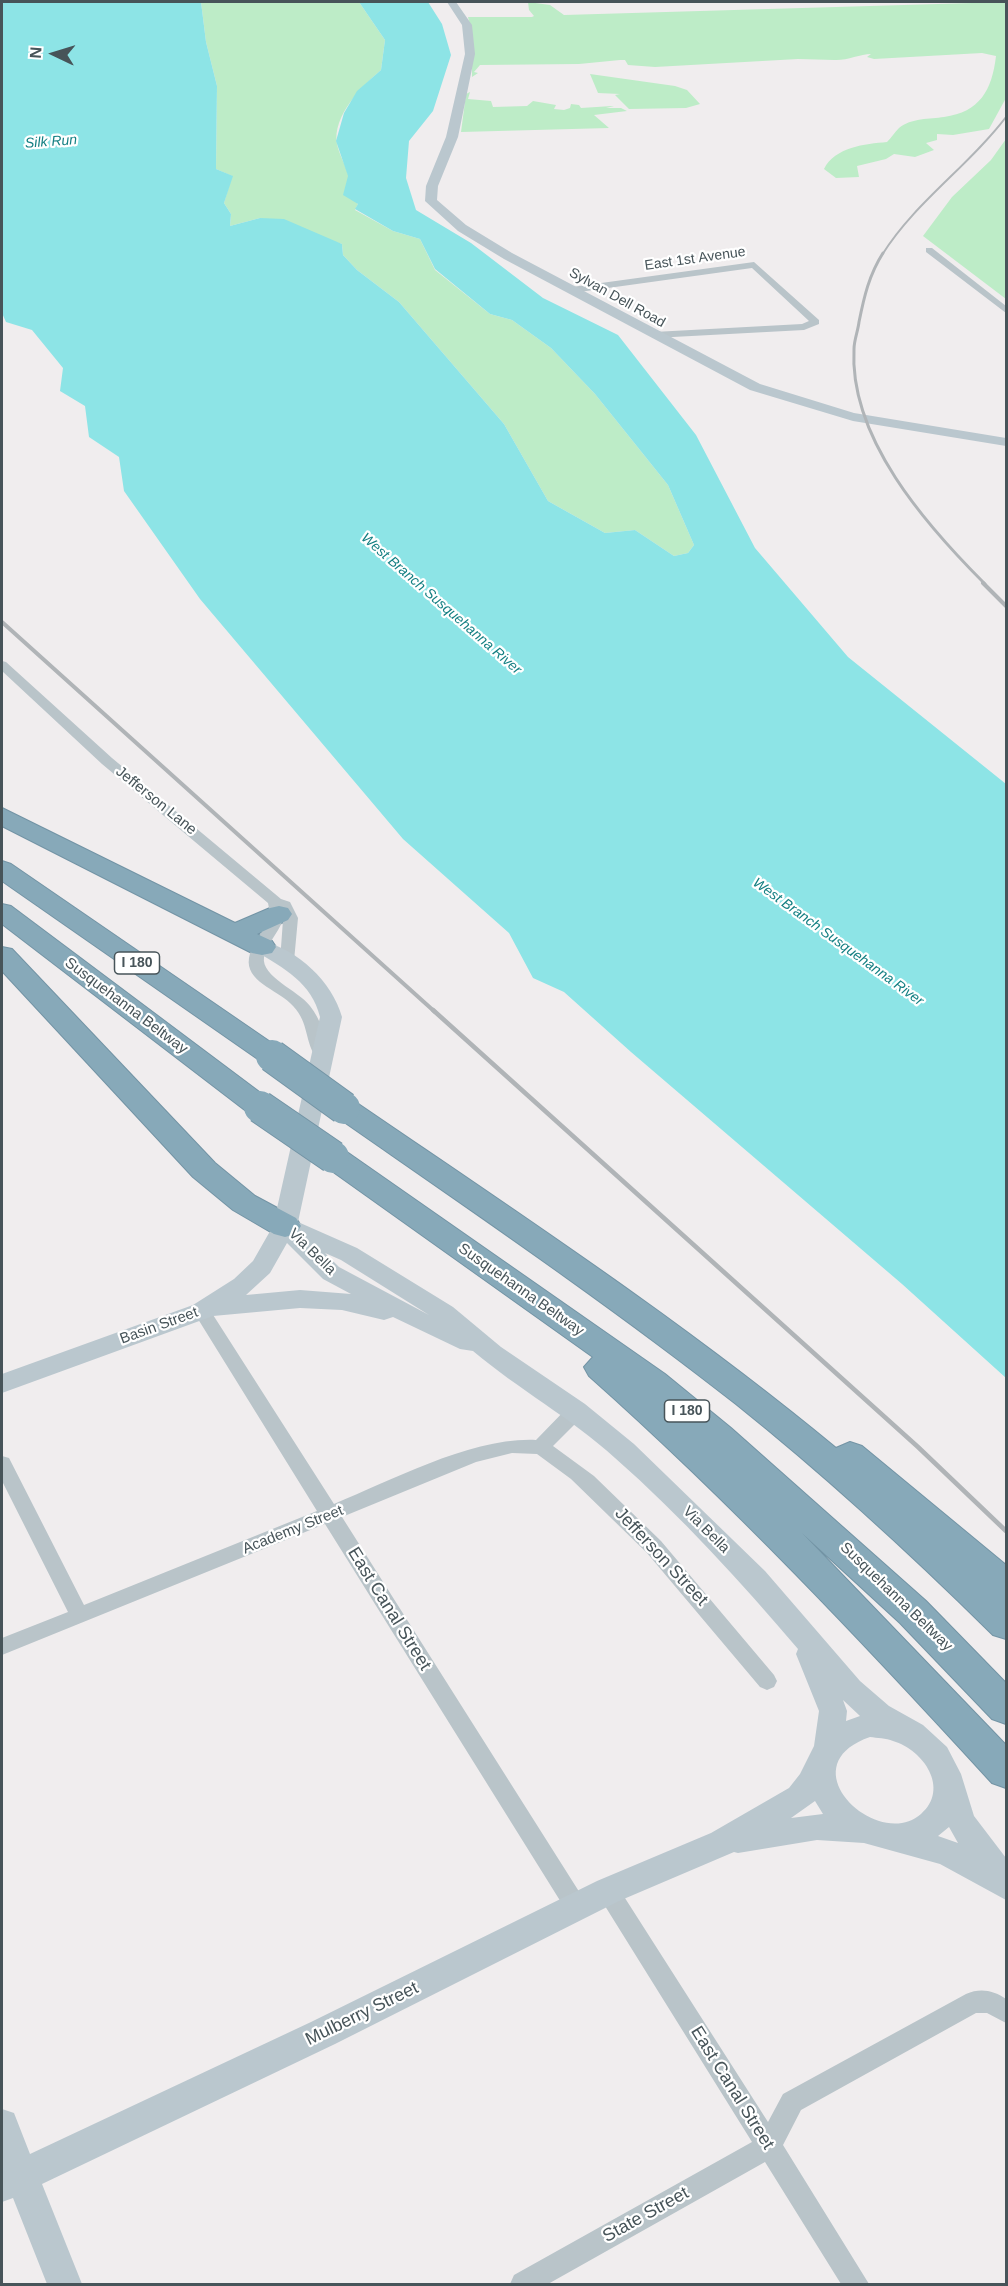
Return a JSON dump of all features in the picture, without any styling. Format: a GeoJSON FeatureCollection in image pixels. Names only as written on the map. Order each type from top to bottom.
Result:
{"type":"FeatureCollection","features":[{"type":"Feature","properties":{"kind":"highway"},"geometry":{"type":"LineString","coordinates":[[2,816],[261,947]]}},
{"type":"Feature","properties":{"kind":"highway","name":"I 180"},"geometry":{"type":"LineString","coordinates":[[2,869],[660,1328],[792,1432],[877,1503],[1006,1624]]}},
{"type":"Feature","properties":{"kind":"highway"},"geometry":{"type":"LineString","coordinates":[[228,932],[251,927],[277,908]]}},
{"type":"Feature","properties":{"kind":"highway","name":"Susquehanna Beltway"},"geometry":{"type":"LineString","coordinates":[[2,912],[260,1107],[653,1383],[719,1437],[904,1604],[1006,1708]]}},
{"type":"Feature","properties":{"kind":"highway"},"geometry":{"type":"LineString","coordinates":[[2,955],[204,1170],[244,1203],[285,1226]]}},
{"type":"Feature","properties":{"kind":"highway"},"geometry":{"type":"LineString","coordinates":[[530,1238],[689,1336],[778,1398],[892,1488],[1006,1586]]}},
{"type":"Feature","properties":{"kind":"highway"},"geometry":{"type":"LineString","coordinates":[[457,1244],[664,1422],[732,1485],[865,1618],[1006,1771]]}},
{"type":"Feature","properties":{"kind":"street","name":"Sylvan Dell Road"},"geometry":{"type":"LineString","coordinates":[[452,2],[467,26],[470,54],[452,137],[432,186],[431,201],[445,215],[484,242],[755,387],[804,404],[879,422],[1006,442]]}},
{"type":"Feature","properties":{"kind":"street"},"geometry":{"type":"LineString","coordinates":[[929,250],[1006,310]]}},
{"type":"Feature","properties":{"kind":"street","name":"East 1st Avenue"},"geometry":{"type":"LineString","coordinates":[[572,290],[754,265],[816,322],[804,327],[654,335]]}},
{"type":"Feature","properties":{"kind":"street","name":"Jefferson Lane"},"geometry":{"type":"LineString","coordinates":[[2,665],[107,761],[277,908],[285,905],[291,915],[285,949],[287,961]]}},
{"type":"Feature","properties":{"kind":"street"},"geometry":{"type":"LineString","coordinates":[[277,908],[254,963],[256,970],[262,977],[306,1008],[314,1022],[322,1061]]}},
{"type":"Feature","properties":{"kind":"street"},"geometry":{"type":"LineString","coordinates":[[261,947],[287,961],[317,986],[330,1009],[330,1027],[285,1226]]}},
{"type":"Feature","properties":{"kind":"street","name":"Basin Street"},"geometry":{"type":"LineString","coordinates":[[2,1384],[202,1311],[243,1285],[262,1267],[285,1226]]}},
{"type":"Feature","properties":{"kind":"street","name":"Via Bella"},"geometry":{"type":"LineString","coordinates":[[285,1226],[331,1273],[427,1325],[492,1353]]}},
{"type":"Feature","properties":{"kind":"street","name":"Via Bella"},"geometry":{"type":"LineString","coordinates":[[285,1226],[358,1260],[444,1313],[492,1353],[576,1411],[626,1451],[755,1579],[862,1701],[889,1722],[913,1734]]}},
{"type":"Feature","properties":{"kind":"street"},"geometry":{"type":"LineString","coordinates":[[202,1311],[254,1301],[330,1300],[369,1306],[427,1325]]}},
{"type":"Feature","properties":{"kind":"street","name":"East Canal Street"},"geometry":{"type":"LineString","coordinates":[[202,1311],[577,1908]]}},
{"type":"Feature","properties":{"kind":"street"},"geometry":{"type":"LineString","coordinates":[[540,1447],[576,1411]]}},
{"type":"Feature","properties":{"kind":"street","name":"Academy Street"},"geometry":{"type":"LineString","coordinates":[[2,1647],[490,1450],[512,1446],[540,1447]]}},
{"type":"Feature","properties":{"kind":"street","name":"Jefferson Street"},"geometry":{"type":"LineString","coordinates":[[540,1447],[557,1456],[591,1484],[677,1570],[767,1681]]}},
{"type":"Feature","properties":{"kind":"street"},"geometry":{"type":"LineString","coordinates":[[2,1463],[80,1616]]}},
{"type":"Feature","properties":{"kind":"street","name":"Via Bella"},"geometry":{"type":"LineString","coordinates":[[799,1628],[833,1711],[826,1753]]}},
{"type":"Feature","properties":{"kind":"street"},"geometry":{"type":"LineString","coordinates":[[1006,1880],[961,1824],[953,1806],[949,1783],[941,1759],[929,1745],[913,1734],[885,1725],[864,1726],[843,1734],[826,1753],[821,1779],[828,1799],[845,1819],[875,1834],[909,1839],[940,1849],[1006,1886]]}},
{"type":"Feature","properties":{"kind":"street","name":"Mulberry Street"},"geometry":{"type":"LineString","coordinates":[[11,2180],[323,2033],[608,1892],[722,1843],[797,1800],[811,1783],[826,1753]]}},
{"type":"Feature","properties":{"kind":"street"},"geometry":{"type":"LineString","coordinates":[[875,1834],[911,1834],[934,1822],[948,1800],[949,1783]]}},
{"type":"Feature","properties":{"kind":"street","name":"Mulberry Street"},"geometry":{"type":"LineString","coordinates":[[722,1843],[811,1828],[875,1834]]}},
{"type":"Feature","properties":{"kind":"street","name":"East Canal Street"},"geometry":{"type":"LineString","coordinates":[[608,1892],[856,2284]]}},
{"type":"Feature","properties":{"kind":"street"},"geometry":{"type":"LineString","coordinates":[[769,2146],[792,2102],[974,2002],[991,2002],[1006,2012]]}},
{"type":"Feature","properties":{"kind":"street"},"geometry":{"type":"LineString","coordinates":[[2,2125],[11,2180],[64,2284]]}},
{"type":"Feature","properties":{"kind":"street","name":"State Street"},"geometry":{"type":"LineString","coordinates":[[523,2284],[769,2146]]}},
{"type":"Feature","properties":{"kind":"green space"},"geometry":{"type":"Polygon","coordinates":[[[201,2],[359,2],[385,40],[381,70],[350,102],[339,123],[337,133],[338,148],[348,174],[352,194],[358,204],[355,210],[393,231],[420,239],[435,270],[490,314],[512,320],[551,348],[595,394],[668,485],[694,545],[688,553],[674,556],[635,530],[605,533],[548,501],[504,424],[399,302],[357,270],[343,255],[342,244],[260,218],[230,226],[231,214],[224,203],[232,176],[216,169],[217,86],[206,42],[201,2]]]}},
{"type":"Feature","properties":{"kind":"green space"},"geometry":{"type":"Polygon","coordinates":[[[528,2],[550,5],[564,15],[1006,2],[1006,98],[989,129],[953,135],[937,134],[937,140],[926,143],[934,150],[915,157],[894,154],[886,159],[857,166],[859,177],[836,178],[824,169],[835,156],[843,151],[887,142],[899,128],[909,122],[956,114],[975,104],[987,89],[996,56],[982,53],[874,59],[867,57],[871,54],[839,60],[798,59],[655,67],[628,65],[625,60],[579,64],[480,65],[474,72],[478,73],[472,77],[472,34],[468,17],[532,17],[534,16],[529,10],[528,2]]]}},
{"type":"Feature","properties":{"kind":"green space"},"geometry":{"type":"Polygon","coordinates":[[[590,74],[675,86],[687,90],[700,104],[686,108],[629,109],[615,95],[620,94],[598,93],[590,74]]]}},
{"type":"Feature","properties":{"kind":"green space"},"geometry":{"type":"Polygon","coordinates":[[[470,92],[468,99],[491,101],[493,107],[527,106],[533,101],[556,105],[554,109],[564,110],[570,108],[571,104],[579,105],[581,108],[614,106],[606,108],[621,108],[627,111],[594,115],[609,128],[461,132],[466,94],[470,92]]]}},
{"type":"Feature","properties":{"kind":"green space"},"geometry":{"type":"Polygon","coordinates":[[[1006,139],[1006,299],[923,236],[952,197],[991,160],[1006,139]]]}},
{"type":"Feature","properties":{"kind":"water"},"geometry":{"type":"Polygon","coordinates":[[[2,2],[201,2],[206,42],[217,86],[216,169],[233,176],[224,203],[231,214],[230,226],[260,218],[284,219],[342,244],[343,255],[357,270],[399,302],[504,424],[548,501],[605,533],[635,530],[674,556],[688,553],[694,545],[668,485],[595,394],[551,348],[512,320],[490,314],[435,269],[420,239],[393,231],[355,209],[358,204],[343,195],[348,176],[336,141],[344,113],[357,91],[381,70],[385,40],[359,2],[428,2],[442,24],[451,55],[433,111],[409,141],[406,178],[416,210],[471,243],[543,298],[618,335],[696,435],[755,548],[848,657],[1006,784],[1006,1378],[902,1284],[564,992],[533,978],[509,933],[403,839],[200,599],[124,491],[119,457],[89,437],[85,406],[60,391],[63,368],[32,330],[6,322],[2,313],[2,2]]]}},
{"type":"Feature","properties":{"kind":"railway"},"geometry":{"type":"LineString","coordinates":[[882,255],[910,218],[976,152],[1006,117]]}},
{"type":"Feature","properties":{"kind":"railway"},"geometry":{"type":"LineString","coordinates":[[883,253],[868,286],[854,346],[856,382],[864,415],[878,447],[916,507],[985,584]]}},
{"type":"Feature","properties":{"kind":"railway"},"geometry":{"type":"LineString","coordinates":[[983,583],[1006,606]]}},
{"type":"Feature","properties":{"kind":"railway"},"geometry":{"type":"LineString","coordinates":[[2,622],[435,1012]]}},
{"type":"Feature","properties":{"kind":"railway"},"geometry":{"type":"LineString","coordinates":[[433,1010],[918,1447],[1006,1531]]}},
{"type":"Feature","properties":{"kind":"water label","name":"Silk Run"},"geometry":{"type":"Point","coordinates":[51,142]}},
{"type":"Feature","properties":{"kind":"water label","name":"West Branch Susquehanna River"},"geometry":{"type":"Point","coordinates":[441,604]}},
{"type":"Feature","properties":{"kind":"water label","name":"West Branch Susquehanna River"},"geometry":{"type":"Point","coordinates":[838,942]}}]}
